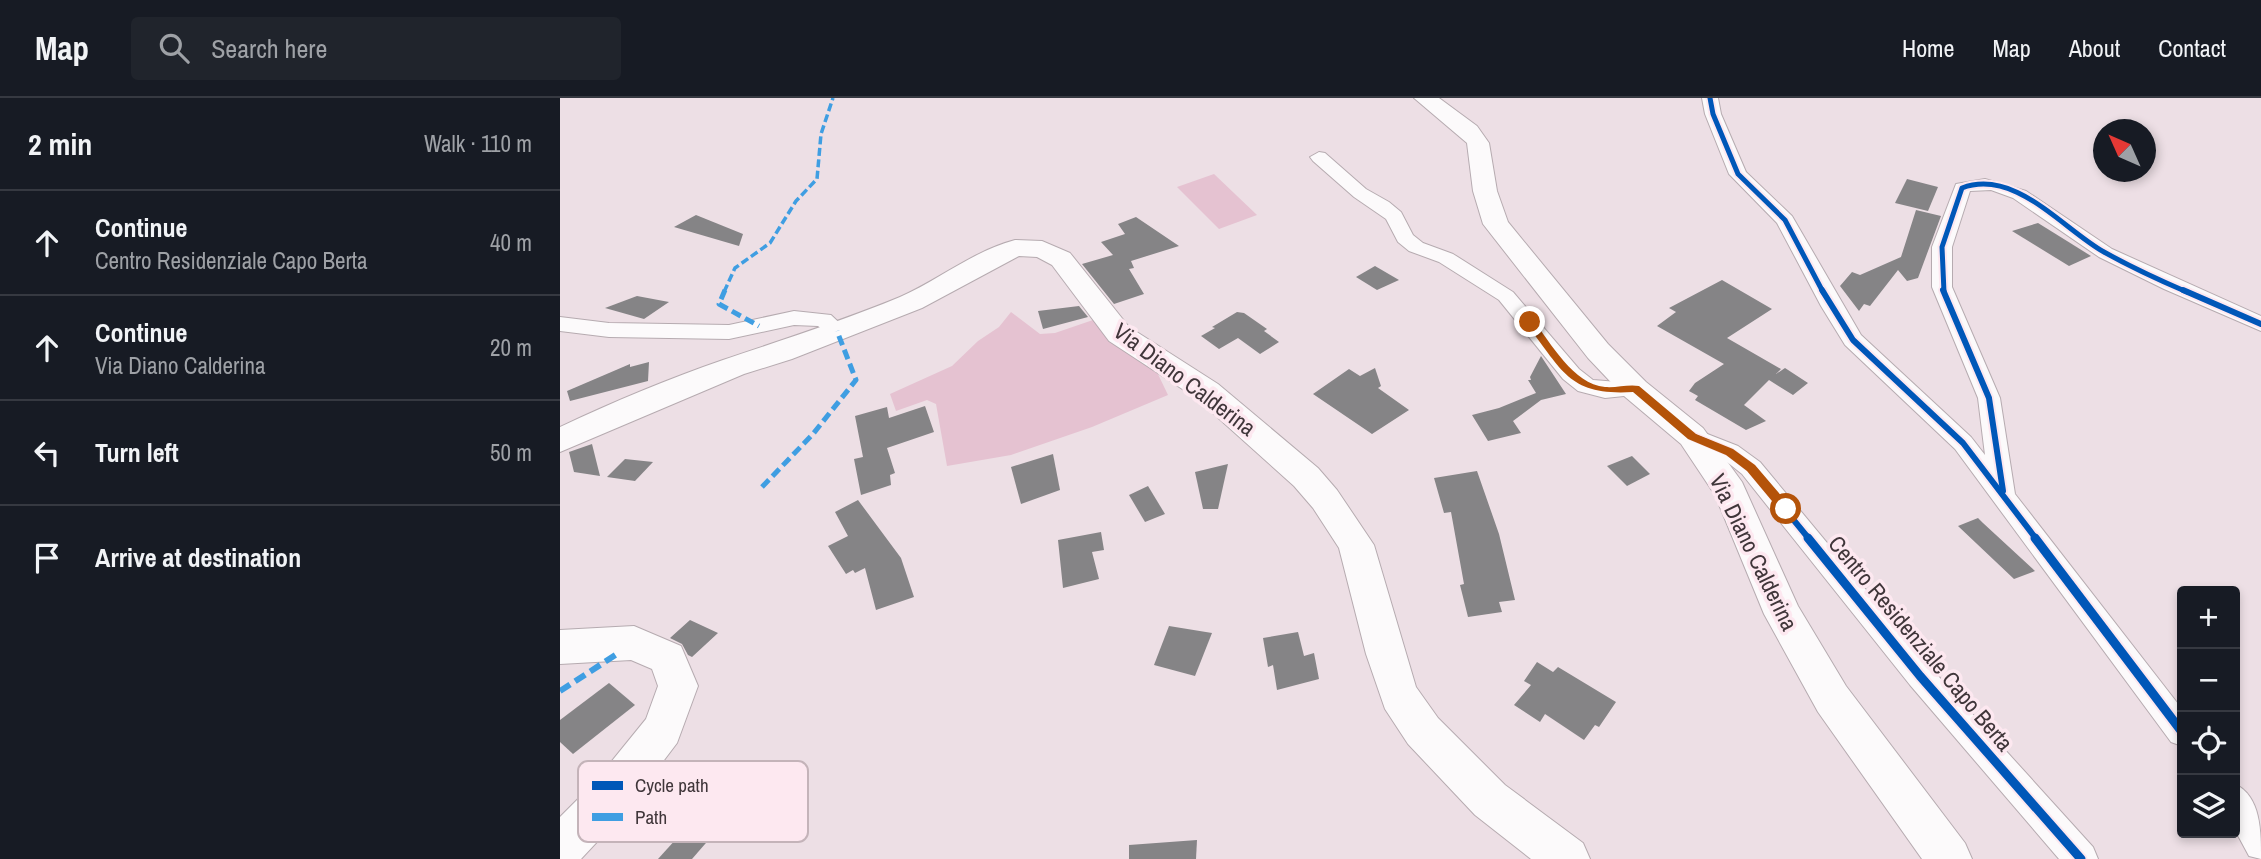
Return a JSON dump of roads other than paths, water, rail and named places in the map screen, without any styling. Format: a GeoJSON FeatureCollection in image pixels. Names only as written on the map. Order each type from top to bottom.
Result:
{"type":"FeatureCollection","features":[{"type":"Feature","properties":{"kind":"main road","name":"Via Diano Calderina"},"geometry":{"type":"LineString","coordinates":[[1425,98],[1469,131],[1478,143],[1485,191],[1496,224],[1598,351],[1635,389],[1692,436],[1730,491],[1783,614],[1832,699],[1949,859]]}},
{"type":"Feature","properties":{"kind":"main road","name":"Via Diano Calderina"},"geometry":{"type":"LineString","coordinates":[[560,440],[733,367],[912,302],[1015,248],[1042,249],[1061,259],[1119,334],[1207,391],[1306,477],[1325,499],[1356,545],[1399,696],[1423,731],[1490,800],[1567,859]]}},
{"type":"Feature","properties":{"kind":"main road"},"geometry":{"type":"LineString","coordinates":[[560,647],[634,643],[667,658],[678,686],[662,730],[638,761]]}},
{"type":"Feature","properties":{"kind":"main road"},"geometry":{"type":"LineString","coordinates":[[560,849],[578,830]]}},
{"type":"Feature","properties":{"kind":"street"},"geometry":{"type":"LineString","coordinates":[[1710,98],[1713,114],[1738,174],[1785,220],[1831,306],[1853,340],[1963,443],[2177,725]]}},
{"type":"Feature","properties":{"kind":"street"},"geometry":{"type":"LineString","coordinates":[[1319,157],[1360,193],[1389,211],[1405,238],[1416,247],[1446,258],[1506,296],[1571,374],[1586,386],[1605,390],[1635,389]]}},
{"type":"Feature","properties":{"kind":"street"},"geometry":{"type":"LineString","coordinates":[[2003,494],[1989,398],[1942,287],[1942,247],[1962,188],[1972,183],[2011,190],[2043,209],[2085,241],[2128,264],[2261,324]]}},
{"type":"Feature","properties":{"kind":"street"},"geometry":{"type":"LineString","coordinates":[[2200,296],[2242,307],[2261,316]]}},
{"type":"Feature","properties":{"kind":"street"},"geometry":{"type":"LineString","coordinates":[[560,324],[609,330],[729,332],[794,318],[824,320],[837,331]]}},
{"type":"Feature","properties":{"kind":"street","name":"Centro Residenziale Capo Berta"},"geometry":{"type":"LineString","coordinates":[[1692,436],[1730,452],[1751,468],[1920,676],[2081,859]]}},
{"type":"Feature","properties":{"kind":"street"},"geometry":{"type":"LineString","coordinates":[[2240,808],[2261,844]]}}]}
